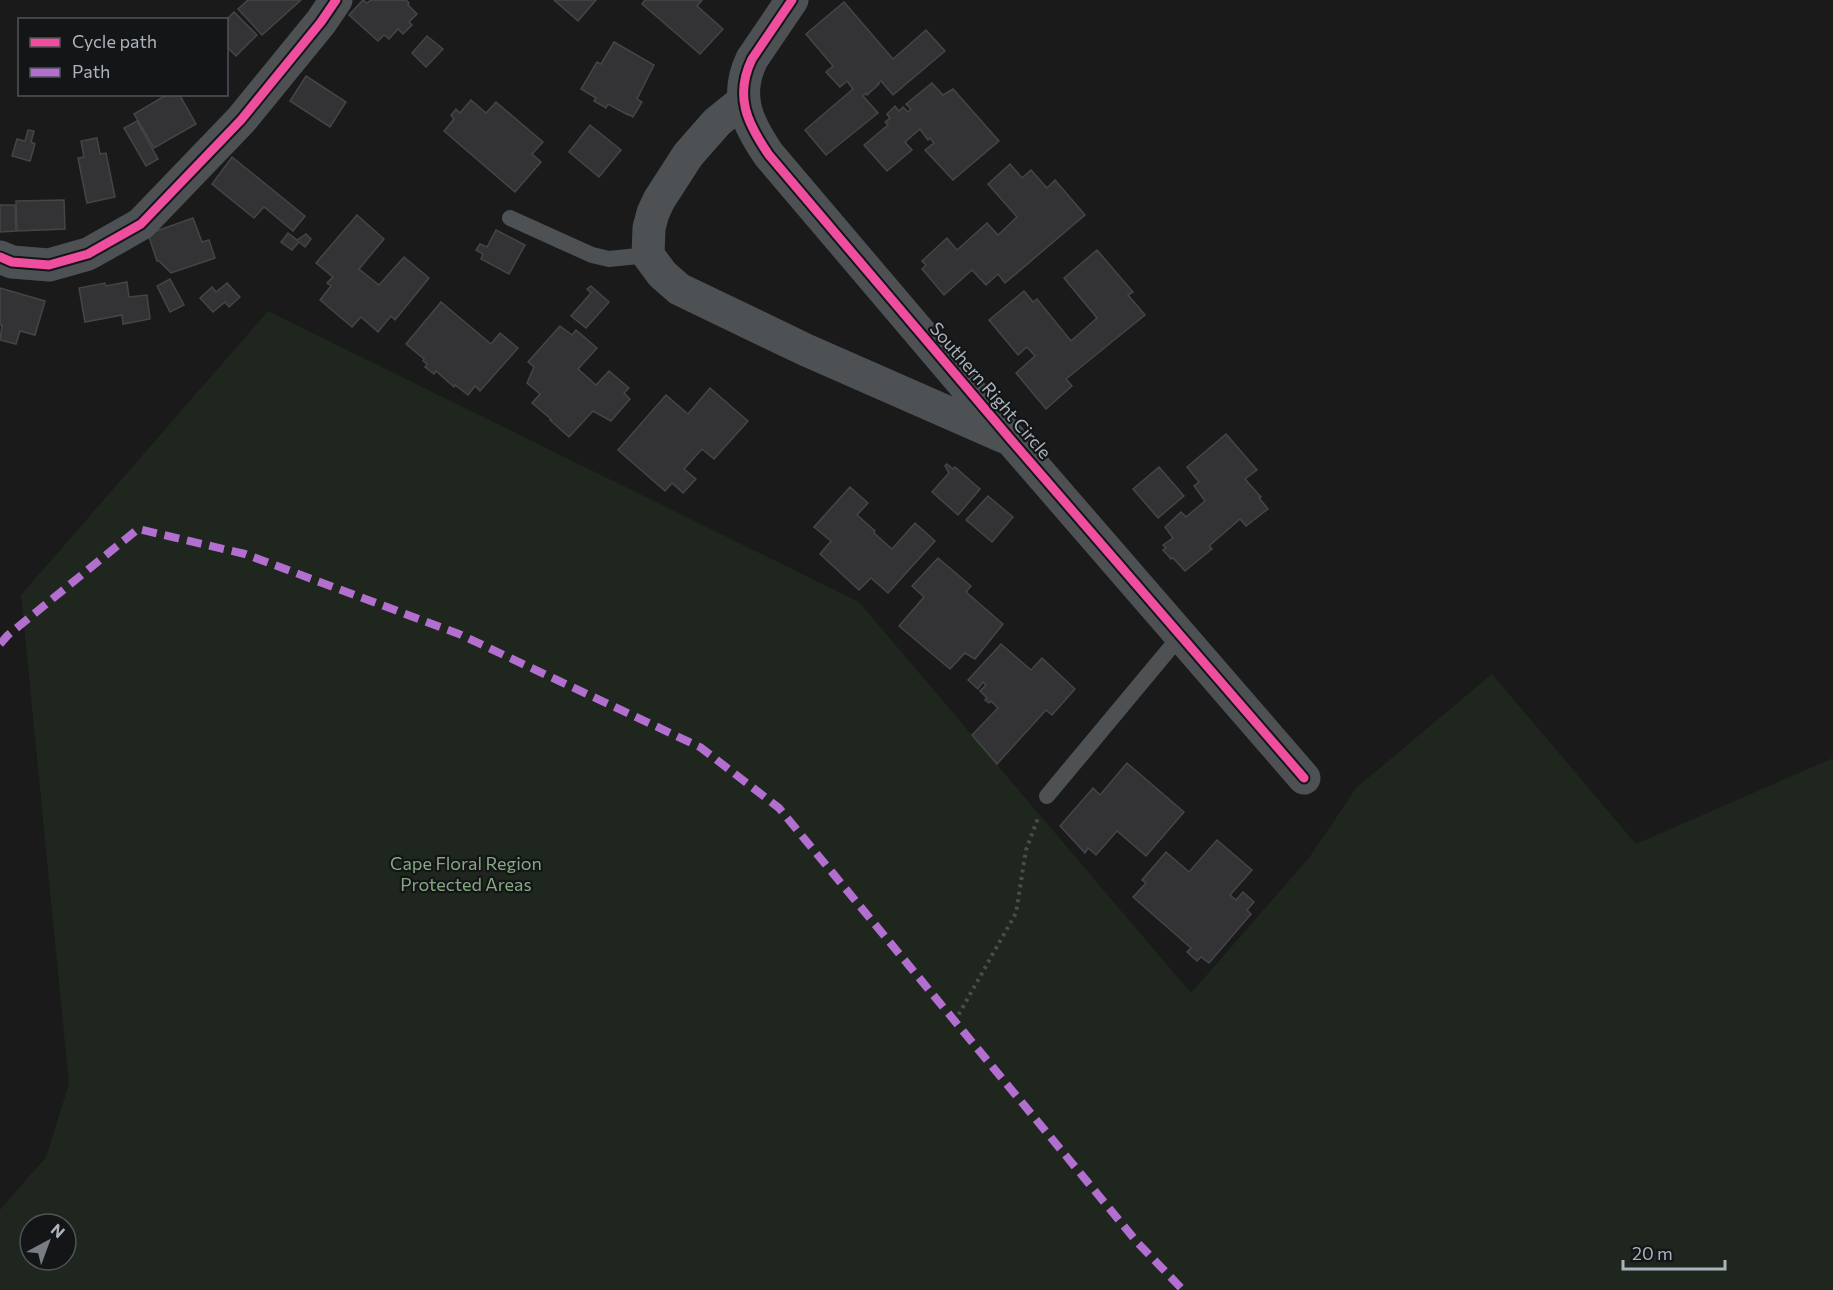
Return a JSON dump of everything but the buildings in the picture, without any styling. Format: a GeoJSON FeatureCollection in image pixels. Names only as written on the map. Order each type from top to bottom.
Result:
{"type":"FeatureCollection","features":[{"type":"Feature","properties":{"kind":"street"},"geometry":{"type":"LineString","coordinates":[[0,257],[12,262],[49,265],[88,254],[141,224],[241,120],[321,22],[336,0]]}},
{"type":"Feature","properties":{"kind":"street","name":"Southern Right Circle"},"geometry":{"type":"LineString","coordinates":[[792,0],[747,69],[743,101],[756,137],[1012,441],[1304,778]]}},
{"type":"Feature","properties":{"kind":"street"},"geometry":{"type":"LineString","coordinates":[[648,255],[648,228],[658,200],[705,134],[743,101]]}},
{"type":"Feature","properties":{"kind":"street","name":"Southern Right Circle"},"geometry":{"type":"LineString","coordinates":[[648,255],[662,274],[679,289],[806,350],[1012,441]]}},
{"type":"Feature","properties":{"kind":"lane"},"geometry":{"type":"LineString","coordinates":[[510,218],[592,255],[609,258],[648,255]]}},
{"type":"Feature","properties":{"kind":"lane"},"geometry":{"type":"LineString","coordinates":[[1047,796],[1180,635]]}},
{"type":"Feature","properties":{"kind":"path"},"geometry":{"type":"LineString","coordinates":[[955,1021],[1016,913],[1026,850],[1047,796]]}},
{"type":"Feature","properties":{"kind":"green space","name":"Cape Floral Region Protected Areas"},"geometry":{"type":"Polygon","coordinates":[[[268,311],[859,602],[1191,993],[1309,858],[1356,788],[1492,674],[1636,844],[1833,758],[1833,1290],[0,1290],[0,1210],[46,1157],[69,1084],[21,595],[268,311]]]}},
{"type":"Feature","properties":{"kind":"marked path"},"geometry":{"type":"LineString","coordinates":[[0,644],[138,529],[245,554],[459,634],[700,747],[779,808],[1137,1242],[1183,1290]]}},
{"type":"Feature","properties":{"kind":"cycle path"},"geometry":{"type":"LineString","coordinates":[[0,257],[12,262],[49,265],[88,254],[141,224],[241,120],[321,22],[336,0]]}},
{"type":"Feature","properties":{"kind":"cycle path"},"geometry":{"type":"LineString","coordinates":[[792,0],[752,59],[744,85],[745,109],[761,143],[1012,441],[1304,778]]}}]}
